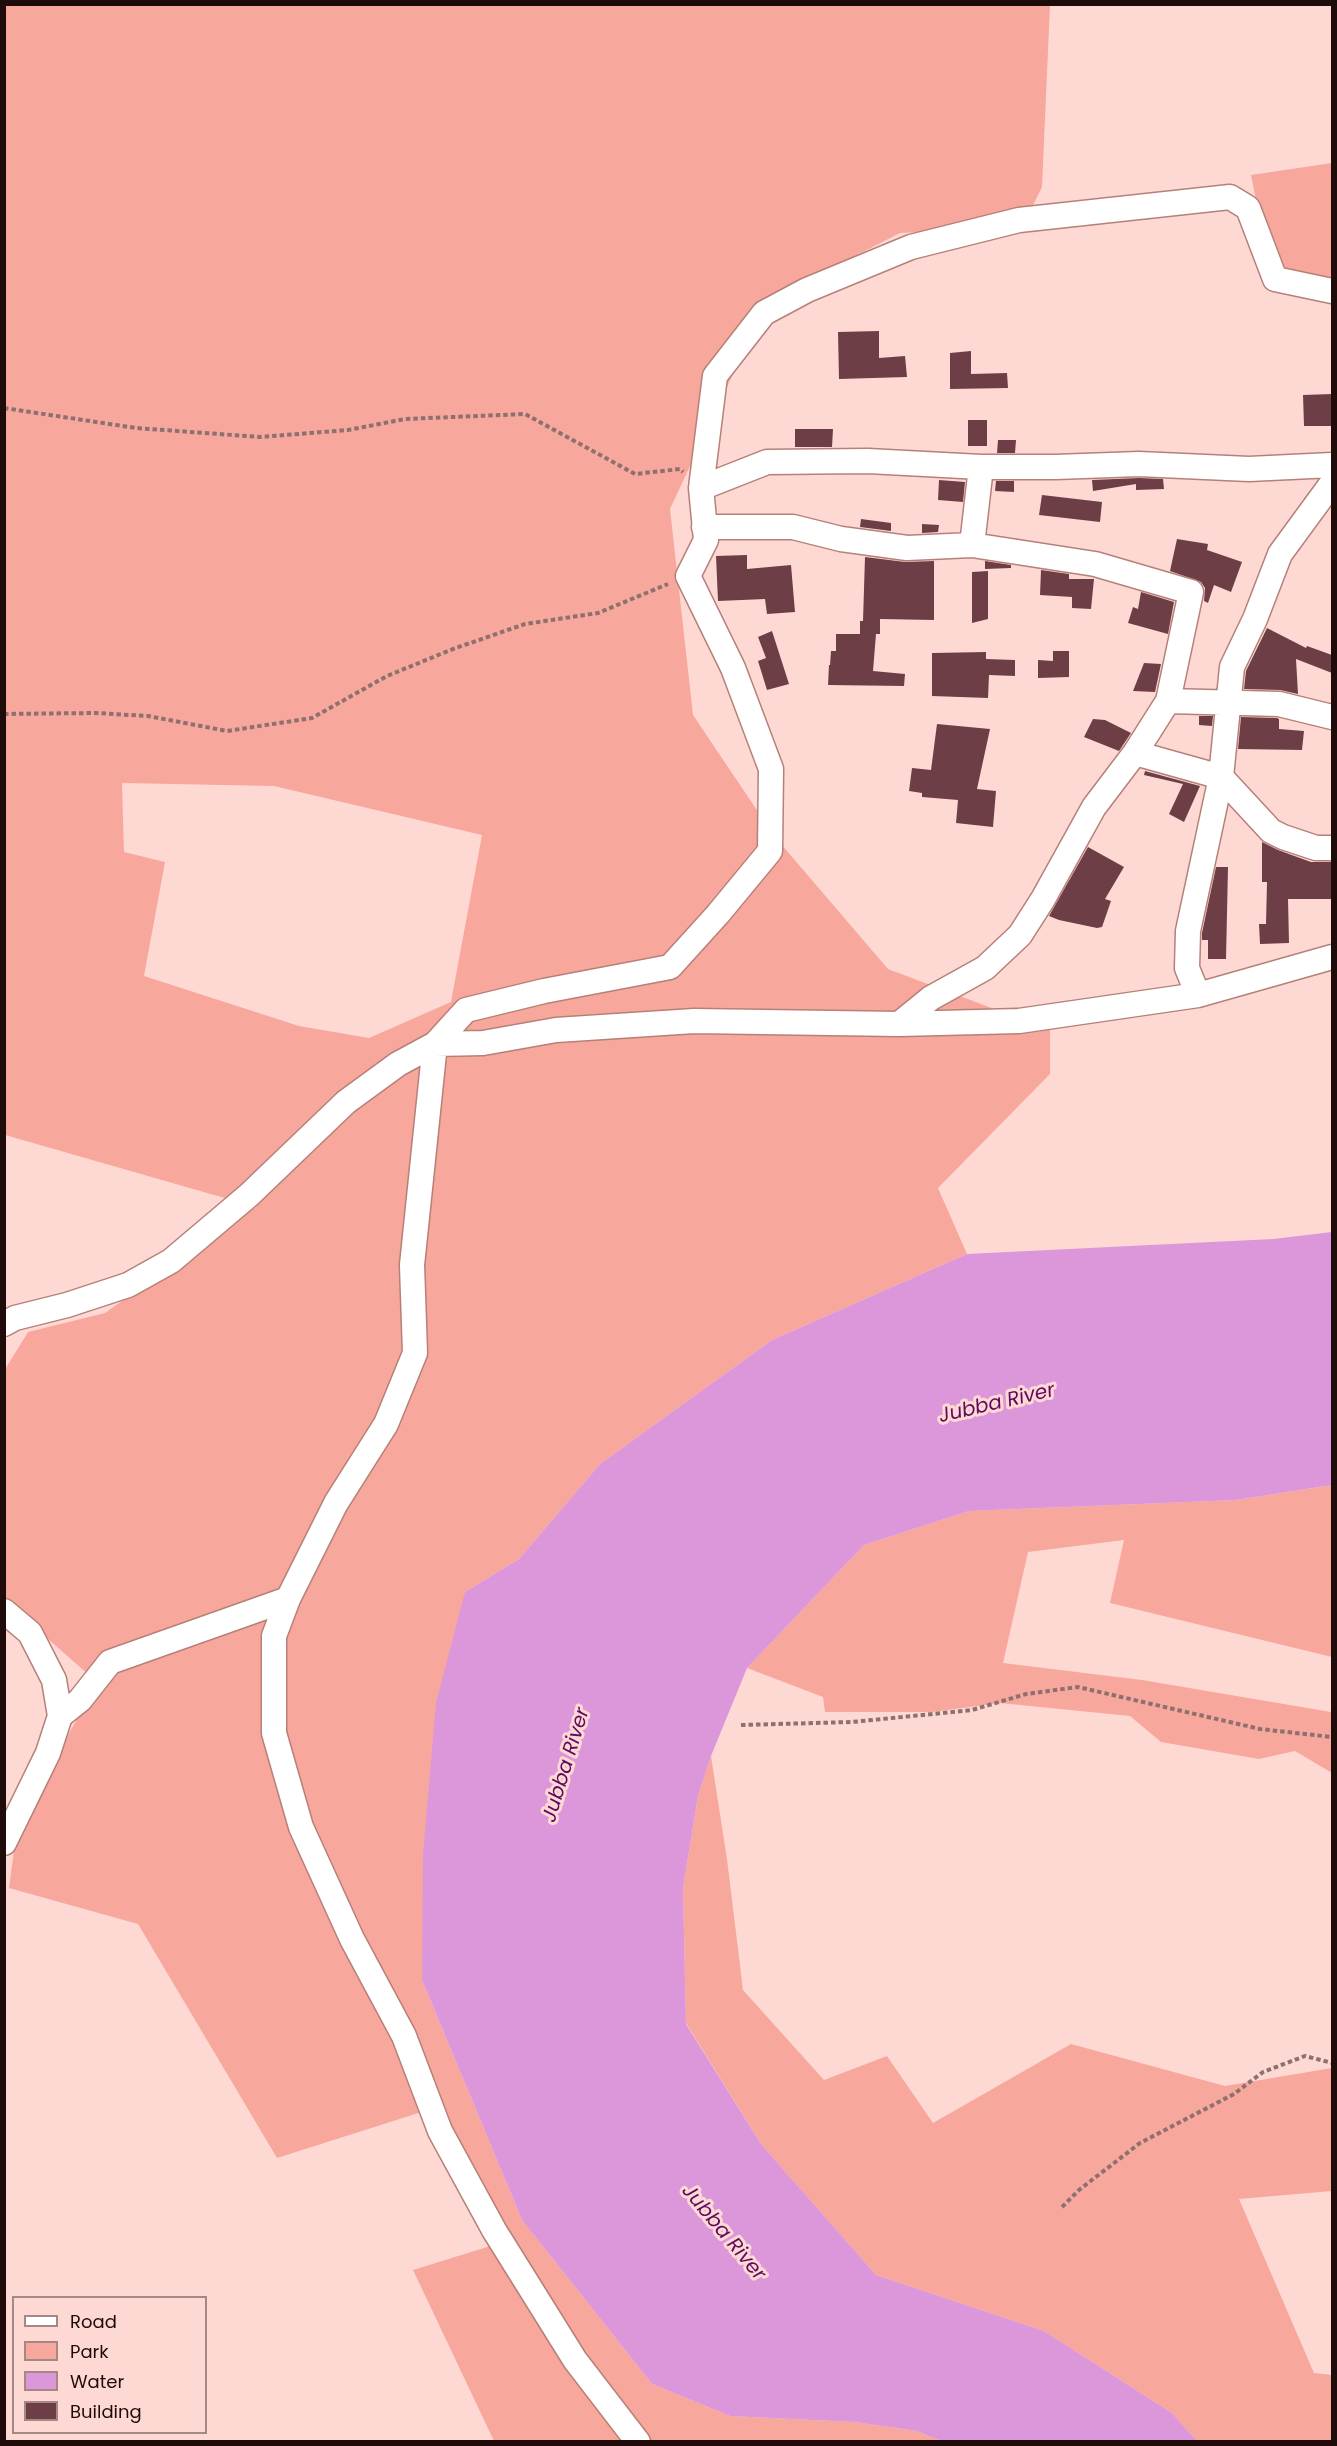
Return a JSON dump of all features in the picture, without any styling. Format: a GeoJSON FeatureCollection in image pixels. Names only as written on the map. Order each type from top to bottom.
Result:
{"type":"FeatureCollection","features":[{"type":"Feature","properties":{"kind":"street"},"geometry":{"type":"LineString","coordinates":[[8,1321],[128,1285],[171,1261],[249,1196],[346,1102],[398,1064],[435,1044],[466,1010],[670,967],[770,851],[771,769],[733,668],[688,576],[706,540],[701,488],[715,376],[764,314],[807,290],[911,247],[1019,219],[1230,197],[1248,208],[1275,279],[1332,291]]}},
{"type":"Feature","properties":{"kind":"street"},"geometry":{"type":"LineString","coordinates":[[701,488],[767,462],[868,461],[981,467],[1139,464],[1248,469],[1332,465]]}},
{"type":"Feature","properties":{"kind":"street"},"geometry":{"type":"LineString","coordinates":[[972,545],[981,467]]}},
{"type":"Feature","properties":{"kind":"street"},"geometry":{"type":"LineString","coordinates":[[1198,995],[1187,968],[1188,931],[1221,777],[1232,668],[1255,620],[1281,554],[1332,483]]}},
{"type":"Feature","properties":{"kind":"street"},"geometry":{"type":"LineString","coordinates":[[704,527],[794,527],[841,539],[907,548],[972,545],[1095,564],[1191,592],[1168,701],[1135,753],[1094,807],[1020,935],[985,968],[931,998],[899,1023]]}},
{"type":"Feature","properties":{"kind":"street"},"geometry":{"type":"LineString","coordinates":[[1168,701],[1279,704],[1332,717]]}},
{"type":"Feature","properties":{"kind":"street"},"geometry":{"type":"LineString","coordinates":[[1135,753],[1221,777],[1271,831],[1316,848],[1332,848]]}},
{"type":"Feature","properties":{"kind":"street"},"geometry":{"type":"LineString","coordinates":[[435,1044],[483,1043],[556,1030],[694,1022],[1019,1021],[1198,995],[1332,957]]}},
{"type":"Feature","properties":{"kind":"street"},"geometry":{"type":"LineString","coordinates":[[435,1044],[412,1265],[415,1353],[386,1424],[336,1503],[288,1599],[274,1636],[274,1733],[301,1827],[352,1939],[404,2036],[440,2131],[494,2230],[575,2360],[638,2442]]}},
{"type":"Feature","properties":{"kind":"street"},"geometry":{"type":"LineString","coordinates":[[60,1716],[80,1700],[110,1662],[288,1599]]}},
{"type":"Feature","properties":{"kind":"street"},"geometry":{"type":"LineString","coordinates":[[4,1611],[30,1633],[54,1680],[60,1716],[48,1753],[4,1843]]}},
{"type":"Feature","properties":{"kind":"path"},"geometry":{"type":"LineString","coordinates":[[4,408],[136,428],[260,437],[348,430],[405,419],[525,414],[635,474],[680,469],[701,488]]}},
{"type":"Feature","properties":{"kind":"path"},"geometry":{"type":"LineString","coordinates":[[4,714],[95,713],[148,716],[226,731],[312,718],[387,676],[453,649],[525,624],[598,613],[688,576]]}},
{"type":"Feature","properties":{"kind":"path"},"geometry":{"type":"LineString","coordinates":[[741,1725],[852,1722],[972,1710],[1026,1694],[1078,1687],[1260,1729],[1332,1737]]}},
{"type":"Feature","properties":{"kind":"path"},"geometry":{"type":"LineString","coordinates":[[1062,2206],[1140,2143],[1234,2094],[1263,2072],[1305,2056],[1332,2063]]}},
{"type":"Feature","properties":{"kind":"green space"},"geometry":{"type":"Polygon","coordinates":[[[6,5],[1050,5],[1042,187],[1022,228],[900,233],[767,301],[670,509],[693,715],[775,837],[888,969],[1050,1030],[1050,1074],[938,1188],[967,1254],[772,1340],[600,1464],[519,1559],[465,1592],[422,1980],[522,2220],[652,2384],[730,2416],[854,2422],[917,2431],[941,2441],[494,2441],[413,2270],[500,2243],[431,2109],[277,2158],[138,1924],[9,1888],[18,1821],[98,1683],[5,1601],[4,1371],[28,1332],[105,1313],[256,1207],[5,1135],[6,5]],[[122,783],[124,852],[165,862],[144,976],[299,1026],[369,1038],[451,1002],[482,835],[274,786],[122,783]]]}},
{"type":"Feature","properties":{"kind":"green space"},"geometry":{"type":"Polygon","coordinates":[[[1332,163],[1332,288],[1272,277],[1251,175],[1332,163]]]}},
{"type":"Feature","properties":{"kind":"green space"},"geometry":{"type":"Polygon","coordinates":[[[1332,1485],[1332,1657],[1110,1603],[1124,1540],[1028,1552],[1003,1663],[1142,1680],[1331,1712],[1332,1709],[1332,1773],[1295,1751],[1259,1759],[1161,1742],[1130,1716],[1000,1703],[932,1712],[825,1712],[823,1697],[747,1668],[864,1545],[969,1511],[1236,1500],[1332,1485]]]}},
{"type":"Feature","properties":{"kind":"green space"},"geometry":{"type":"Polygon","coordinates":[[[711,1756],[727,1859],[743,1990],[824,2080],[887,2056],[933,2123],[1071,2044],[1225,2086],[1332,2068],[1332,2191],[1239,2199],[1314,2373],[1332,2375],[1332,2441],[1197,2441],[1172,2413],[1044,2331],[876,2275],[761,2144],[686,2023],[683,1888],[698,1796],[711,1756]]]}},
{"type":"Feature","properties":{"kind":"water","name":"Jubba River"},"geometry":{"type":"Polygon","coordinates":[[[1332,1232],[1332,1485],[1236,1500],[969,1511],[864,1545],[747,1668],[711,1756],[698,1796],[683,1888],[686,2024],[761,2144],[876,2275],[1044,2331],[1172,2413],[1197,2441],[941,2441],[917,2431],[854,2422],[730,2416],[652,2384],[522,2220],[422,1980],[423,1855],[436,1703],[465,1592],[519,1559],[600,1464],[772,1340],[967,1254],[1273,1239],[1332,1232]]]}},
{"type":"Feature","properties":{"kind":"building"},"geometry":{"type":"Polygon","coordinates":[[[879,331],[879,358],[905,356],[907,377],[839,379],[838,332],[879,331]]]}},
{"type":"Feature","properties":{"kind":"building"},"geometry":{"type":"Polygon","coordinates":[[[971,351],[971,374],[1007,373],[1008,388],[950,389],[950,353],[971,351]]]}},
{"type":"Feature","properties":{"kind":"building"},"geometry":{"type":"Polygon","coordinates":[[[1332,394],[1332,426],[1304,426],[1303,395],[1332,394]]]}},
{"type":"Feature","properties":{"kind":"building"},"geometry":{"type":"Polygon","coordinates":[[[968,420],[987,420],[987,446],[968,446],[968,420]]]}},
{"type":"Feature","properties":{"kind":"building"},"geometry":{"type":"Polygon","coordinates":[[[795,429],[833,429],[832,447],[795,447],[795,429]]]}},
{"type":"Feature","properties":{"kind":"building"},"geometry":{"type":"Polygon","coordinates":[[[998,440],[1016,440],[1015,453],[997,453],[998,440]]]}},
{"type":"Feature","properties":{"kind":"building"},"geometry":{"type":"Polygon","coordinates":[[[1163,479],[1164,489],[1136,490],[1136,484],[1093,491],[1092,480],[1163,479]]]}},
{"type":"Feature","properties":{"kind":"building"},"geometry":{"type":"Polygon","coordinates":[[[939,480],[965,482],[963,502],[938,500],[939,480]]]}},
{"type":"Feature","properties":{"kind":"building"},"geometry":{"type":"Polygon","coordinates":[[[996,481],[1014,481],[1014,492],[995,491],[996,481]]]}},
{"type":"Feature","properties":{"kind":"building"},"geometry":{"type":"Polygon","coordinates":[[[1042,495],[1102,502],[1100,522],[1039,515],[1042,495]]]}},
{"type":"Feature","properties":{"kind":"building"},"geometry":{"type":"Polygon","coordinates":[[[861,519],[891,523],[891,531],[860,527],[861,519]]]}},
{"type":"Feature","properties":{"kind":"building"},"geometry":{"type":"Polygon","coordinates":[[[922,524],[939,525],[938,532],[922,533],[922,524]]]}},
{"type":"Feature","properties":{"kind":"building"},"geometry":{"type":"Polygon","coordinates":[[[1177,539],[1208,544],[1207,550],[1242,562],[1231,592],[1214,585],[1208,603],[1204,601],[1205,588],[1201,582],[1170,571],[1177,539]]]}},
{"type":"Feature","properties":{"kind":"building"},"geometry":{"type":"Polygon","coordinates":[[[747,555],[747,569],[791,565],[795,612],[767,614],[765,599],[718,601],[716,556],[747,555]]]}},
{"type":"Feature","properties":{"kind":"building"},"geometry":{"type":"Polygon","coordinates":[[[865,557],[905,562],[934,561],[934,620],[880,619],[880,634],[876,634],[873,671],[905,674],[904,686],[828,685],[831,651],[836,651],[836,634],[860,634],[860,621],[863,621],[865,557]]]}},
{"type":"Feature","properties":{"kind":"building"},"geometry":{"type":"Polygon","coordinates":[[[985,561],[1011,565],[1011,568],[985,569],[985,561]]]}},
{"type":"Feature","properties":{"kind":"building"},"geometry":{"type":"Polygon","coordinates":[[[1041,570],[1069,574],[1069,579],[1094,579],[1091,609],[1072,608],[1072,597],[1040,595],[1041,570]]]}},
{"type":"Feature","properties":{"kind":"building"},"geometry":{"type":"Polygon","coordinates":[[[988,571],[988,619],[972,623],[972,572],[988,571]]]}},
{"type":"Feature","properties":{"kind":"building"},"geometry":{"type":"Polygon","coordinates":[[[1141,592],[1174,602],[1168,634],[1128,623],[1133,607],[1138,609],[1141,592]]]}},
{"type":"Feature","properties":{"kind":"building"},"geometry":{"type":"Polygon","coordinates":[[[1267,628],[1306,648],[1307,646],[1332,655],[1332,673],[1296,659],[1298,694],[1280,690],[1244,689],[1246,671],[1267,628]]]}},
{"type":"Feature","properties":{"kind":"building"},"geometry":{"type":"Polygon","coordinates":[[[772,631],[789,684],[767,690],[758,661],[766,658],[758,637],[772,631]]]}},
{"type":"Feature","properties":{"kind":"building"},"geometry":{"type":"Polygon","coordinates":[[[1053,651],[1069,651],[1069,677],[1038,678],[1038,660],[1053,661],[1053,651]]]}},
{"type":"Feature","properties":{"kind":"building"},"geometry":{"type":"Polygon","coordinates":[[[986,652],[986,659],[1015,660],[1015,676],[989,675],[988,698],[932,696],[932,653],[986,652]]]}},
{"type":"Feature","properties":{"kind":"building"},"geometry":{"type":"Polygon","coordinates":[[[1144,663],[1161,664],[1155,692],[1133,691],[1144,663]]]}},
{"type":"Feature","properties":{"kind":"building"},"geometry":{"type":"Polygon","coordinates":[[[1199,716],[1213,716],[1212,726],[1199,725],[1199,716]]]}},
{"type":"Feature","properties":{"kind":"building"},"geometry":{"type":"Polygon","coordinates":[[[1241,717],[1277,718],[1279,729],[1304,731],[1302,750],[1238,749],[1241,717]]]}},
{"type":"Feature","properties":{"kind":"building"},"geometry":{"type":"Polygon","coordinates":[[[1093,719],[1105,720],[1131,733],[1119,751],[1084,737],[1093,719]]]}},
{"type":"Feature","properties":{"kind":"building"},"geometry":{"type":"Polygon","coordinates":[[[937,724],[990,729],[977,789],[996,791],[993,827],[956,823],[958,800],[922,797],[922,793],[909,791],[912,768],[931,770],[937,724]]]}},
{"type":"Feature","properties":{"kind":"building"},"geometry":{"type":"Polygon","coordinates":[[[1145,771],[1200,786],[1184,822],[1169,814],[1183,784],[1144,775],[1145,771]]]}},
{"type":"Feature","properties":{"kind":"building"},"geometry":{"type":"Polygon","coordinates":[[[1262,842],[1311,862],[1332,862],[1332,899],[1288,899],[1289,943],[1260,944],[1259,924],[1266,924],[1267,882],[1262,882],[1262,842]]]}},
{"type":"Feature","properties":{"kind":"building"},"geometry":{"type":"Polygon","coordinates":[[[1088,847],[1124,867],[1105,899],[1111,901],[1102,927],[1097,928],[1049,916],[1088,847]]]}},
{"type":"Feature","properties":{"kind":"building"},"geometry":{"type":"Polygon","coordinates":[[[1216,867],[1228,867],[1226,959],[1208,959],[1208,940],[1202,940],[1216,867]]]}}]}
